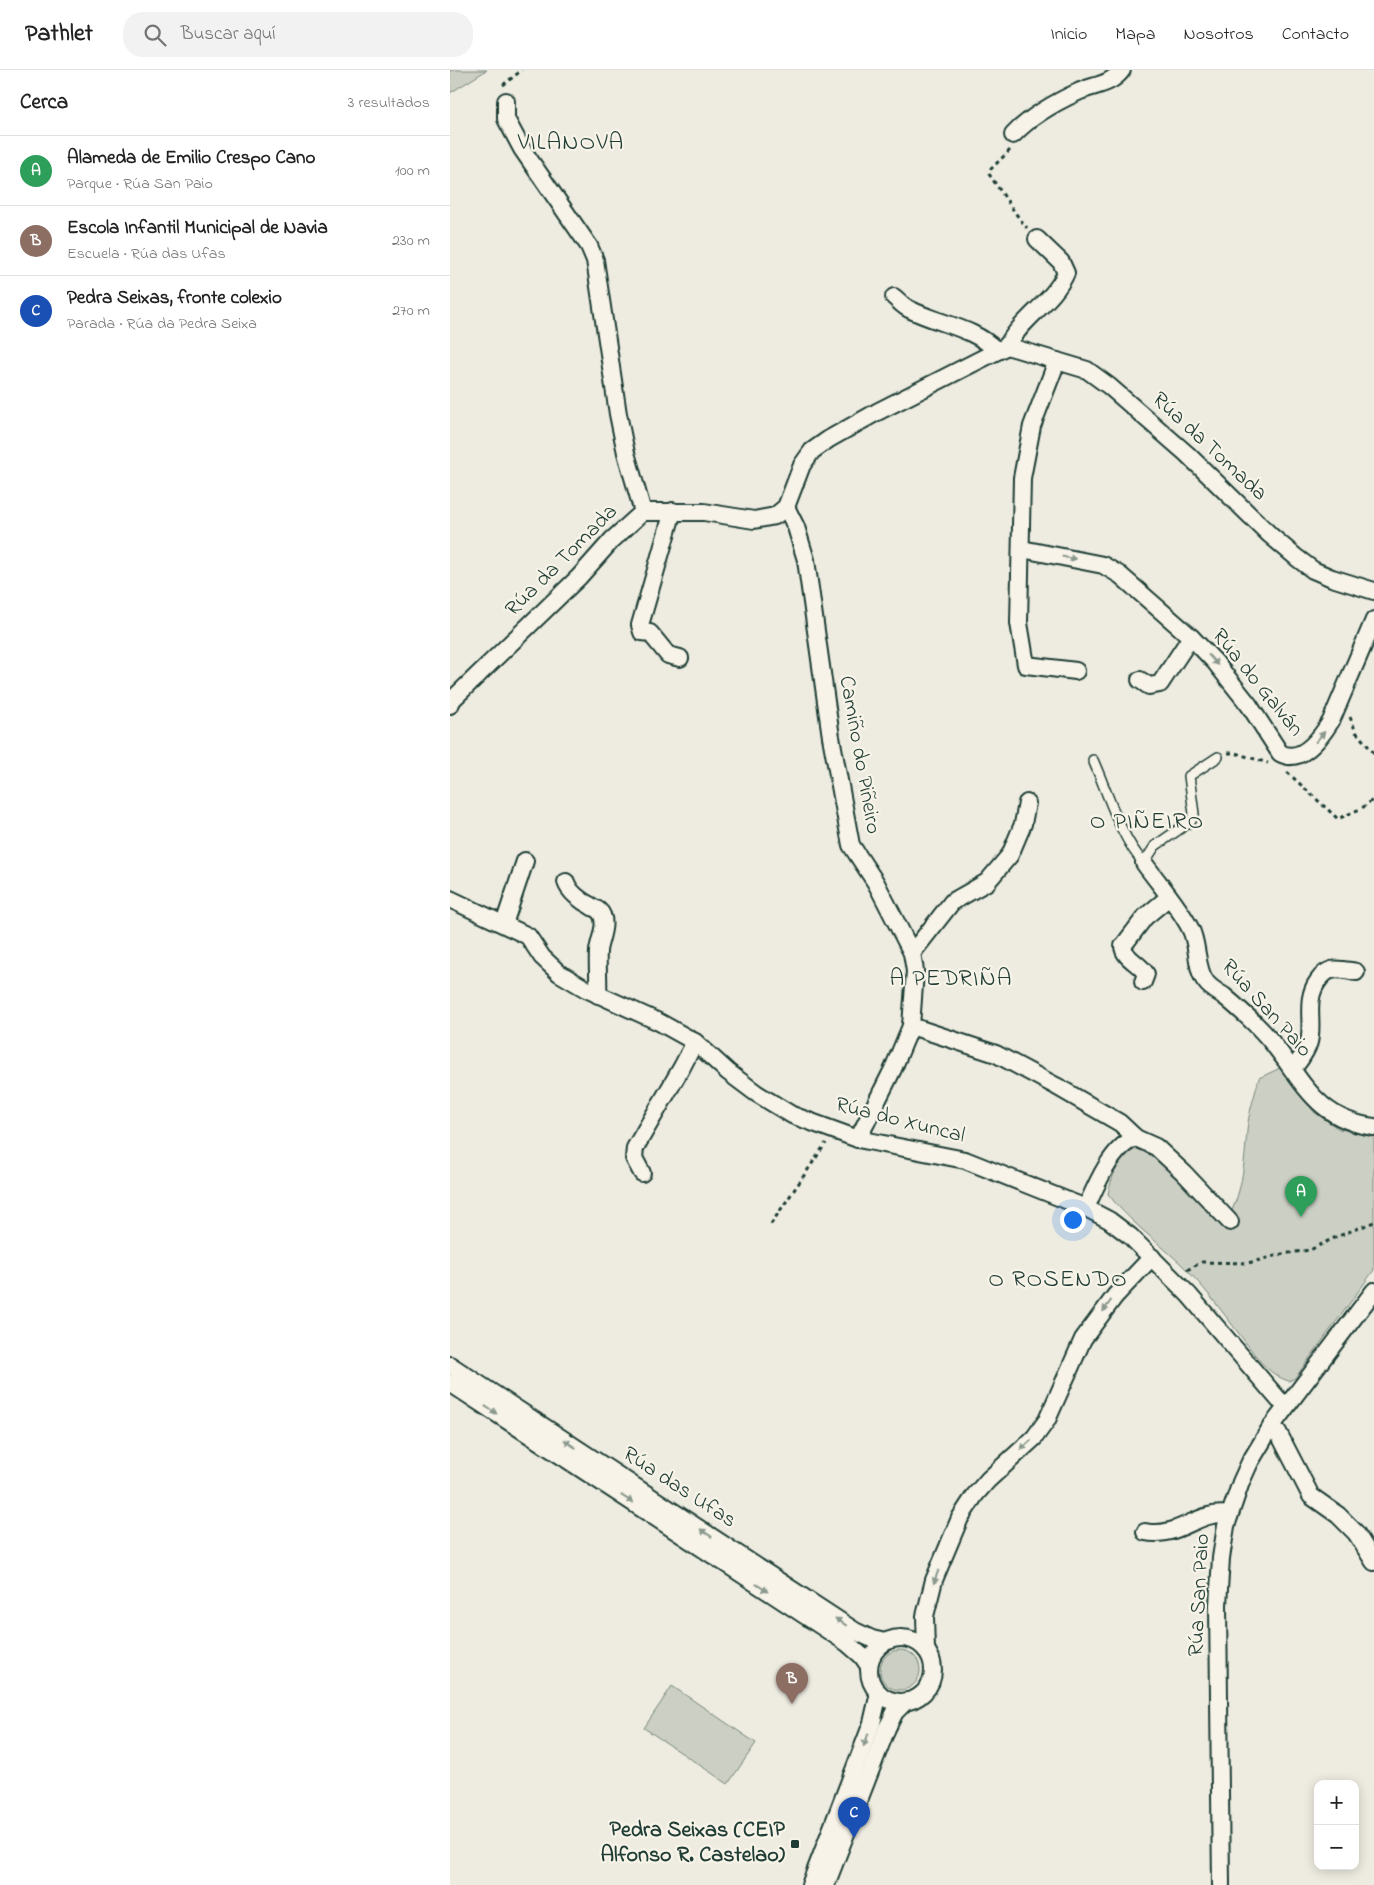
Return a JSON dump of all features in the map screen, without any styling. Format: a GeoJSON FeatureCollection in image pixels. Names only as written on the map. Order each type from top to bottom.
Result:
{"type":"FeatureCollection","features":[{"type":"Feature","properties":{"kind":"street"},"geometry":{"type":"LineString","coordinates":[[1013,135],[1020,127],[1052,107],[1084,90],[1106,84],[1116,78],[1122,70]]}},
{"type":"Feature","properties":{"kind":"street"},"geometry":{"type":"LineString","coordinates":[[506,101],[506,119],[522,149],[589,246],[595,260],[618,414],[626,453],[643,512]]}},
{"type":"Feature","properties":{"kind":"street"},"geometry":{"type":"LineString","coordinates":[[786,507],[802,465],[812,451],[828,439],[1002,349],[1014,333],[1061,284],[1066,273],[1061,262],[1037,239]]}},
{"type":"Feature","properties":{"kind":"street","name":"Rúa da Tomada"},"geometry":{"type":"LineString","coordinates":[[894,297],[908,309],[948,323],[1002,349],[1057,361],[1087,370],[1109,386],[1188,454],[1270,535],[1313,570],[1374,591]]}},
{"type":"Feature","properties":{"kind":"street"},"geometry":{"type":"LineString","coordinates":[[1057,361],[1032,426],[1022,478],[1019,623],[1026,665],[1076,671]]}},
{"type":"Feature","properties":{"kind":"street","name":"Rúa da Tomada"},"geometry":{"type":"LineString","coordinates":[[453,695],[579,577],[612,540],[643,512],[704,512],[754,520],[775,516],[786,507]]}},
{"type":"Feature","properties":{"kind":"street","name":"Camiño do Piñeiro"},"geometry":{"type":"LineString","coordinates":[[786,507],[796,527],[806,560],[829,728],[851,845],[876,883],[912,953],[915,972],[911,1026],[893,1069],[858,1139]]}},
{"type":"Feature","properties":{"kind":"street"},"geometry":{"type":"LineString","coordinates":[[673,511],[640,625],[642,632],[650,633],[668,655],[680,658]]}},
{"type":"Feature","properties":{"kind":"street","name":"Rúa do Galván"},"geometry":{"type":"LineString","coordinates":[[1022,549],[1102,565],[1112,569],[1157,605],[1191,637],[1239,691],[1280,753],[1285,756],[1292,756],[1307,750],[1317,741],[1327,727],[1374,620]]}},
{"type":"Feature","properties":{"kind":"street"},"geometry":{"type":"LineString","coordinates":[[1140,680],[1150,686],[1160,684],[1191,637]]}},
{"type":"Feature","properties":{"kind":"street"},"geometry":{"type":"LineString","coordinates":[[912,953],[952,902],[987,882],[1010,856],[1023,824],[1027,803]]}},
{"type":"Feature","properties":{"kind":"street"},"geometry":{"type":"LineString","coordinates":[[504,924],[525,861]]}},
{"type":"Feature","properties":{"kind":"street","name":"Rúa San Paio"},"geometry":{"type":"LineString","coordinates":[[1144,863],[1191,929],[1198,949],[1198,964],[1206,982],[1262,1031],[1312,1095],[1330,1112],[1359,1125],[1374,1127]]}},
{"type":"Feature","properties":{"kind":"street"},"geometry":{"type":"LineString","coordinates":[[566,882],[566,885],[575,895],[590,906],[598,909],[602,915],[604,933],[598,949],[598,995]]}},
{"type":"Feature","properties":{"kind":"street"},"geometry":{"type":"LineString","coordinates":[[1142,982],[1146,974],[1124,951],[1123,946],[1145,917],[1169,897]]}},
{"type":"Feature","properties":{"kind":"street","name":"Rúa do Xuncal"},"geometry":{"type":"LineString","coordinates":[[450,899],[528,936],[550,966],[586,989],[659,1022],[695,1042],[756,1094],[792,1115],[858,1139],[965,1160],[1086,1208],[1109,1220],[1130,1236],[1152,1257],[1212,1320],[1279,1400],[1287,1405]]}},
{"type":"Feature","properties":{"kind":"street"},"geometry":{"type":"LineString","coordinates":[[1293,1069],[1309,1041],[1310,1001],[1313,988],[1324,973],[1335,969],[1356,972]]}},
{"type":"Feature","properties":{"kind":"street"},"geometry":{"type":"LineString","coordinates":[[911,1026],[996,1054],[1120,1123],[1136,1138],[1156,1148],[1177,1166],[1230,1222]]}},
{"type":"Feature","properties":{"kind":"street"},"geometry":{"type":"LineString","coordinates":[[642,1173],[634,1158],[635,1148],[695,1042]]}},
{"type":"Feature","properties":{"kind":"street"},"geometry":{"type":"LineString","coordinates":[[1086,1208],[1097,1184],[1117,1152],[1126,1141],[1136,1138]]}},
{"type":"Feature","properties":{"kind":"street"},"geometry":{"type":"LineString","coordinates":[[925,1616],[893,1640],[877,1648],[872,1656],[869,1676],[872,1685],[878,1693],[887,1699],[896,1702],[916,1698],[931,1681],[932,1665],[926,1650],[925,1616],[934,1580],[960,1518],[988,1480],[1034,1438],[1047,1420],[1083,1339],[1115,1296],[1152,1257]]}},
{"type":"Feature","properties":{"kind":"street","name":"Rúa San Paio"},"geometry":{"type":"LineString","coordinates":[[1221,1885],[1218,1605],[1223,1541],[1229,1515],[1250,1462],[1271,1427],[1374,1291]]}},
{"type":"Feature","properties":{"kind":"street","name":"Rúa das Ufas"},"geometry":{"type":"LineString","coordinates":[[450,1365],[855,1631],[872,1639],[893,1640]]}},
{"type":"Feature","properties":{"kind":"street","name":"Rúa das Ufas"},"geometry":{"type":"LineString","coordinates":[[450,1383],[847,1643],[862,1656],[869,1666]]}},
{"type":"Feature","properties":{"kind":"street"},"geometry":{"type":"LineString","coordinates":[[1271,1427],[1278,1432],[1311,1496],[1338,1515],[1350,1527],[1374,1562]]}},
{"type":"Feature","properties":{"kind":"street"},"geometry":{"type":"LineString","coordinates":[[1145,1532],[1164,1534],[1215,1514],[1229,1515]]}},
{"type":"Feature","properties":{"kind":"street"},"geometry":{"type":"LineString","coordinates":[[893,1640],[910,1639],[919,1643],[926,1650]]}},
{"type":"Feature","properties":{"kind":"street"},"geometry":{"type":"LineString","coordinates":[[810,1885],[872,1723],[878,1693]]}},
{"type":"Feature","properties":{"kind":"street"},"geometry":{"type":"LineString","coordinates":[[826,1885],[887,1728],[895,1712],[906,1701]]}},
{"type":"Feature","properties":{"kind":"lane"},"geometry":{"type":"LineString","coordinates":[[1093,760],[1136,855],[1144,863],[1155,846],[1191,821],[1194,814],[1189,776],[1218,757]]}},
{"type":"Feature","properties":{"kind":"path"},"geometry":{"type":"LineString","coordinates":[[1013,135],[1010,152],[991,169],[989,174],[1016,214],[1037,239]]}},
{"type":"Feature","properties":{"kind":"path"},"geometry":{"type":"LineString","coordinates":[[1351,713],[1350,720],[1356,732],[1374,753]]}},
{"type":"Feature","properties":{"kind":"path"},"geometry":{"type":"LineString","coordinates":[[1218,757],[1235,753],[1272,764]]}},
{"type":"Feature","properties":{"kind":"path"},"geometry":{"type":"LineString","coordinates":[[1284,770],[1294,777],[1338,819],[1362,808],[1374,799]]}},
{"type":"Feature","properties":{"kind":"path"},"geometry":{"type":"LineString","coordinates":[[770,1224],[835,1130]]}},
{"type":"Feature","properties":{"kind":"path"},"geometry":{"type":"LineString","coordinates":[[1186,1270],[1202,1262],[1248,1263],[1282,1254],[1310,1250],[1374,1222]]}},
{"type":"Feature","properties":{"kind":"shaded area"},"geometry":{"type":"Polygon","coordinates":[[[450,70],[487,70],[450,93],[450,70]]]}},
{"type":"Feature","properties":{"kind":"shaded area"},"geometry":{"type":"Polygon","coordinates":[[[1280,1068],[1314,1112],[1339,1129],[1374,1135],[1374,1270],[1295,1378],[1289,1381],[1268,1369],[1250,1349],[1196,1279],[1133,1221],[1108,1194],[1115,1172],[1123,1159],[1128,1154],[1142,1147],[1152,1152],[1224,1225],[1235,1202],[1242,1180],[1249,1118],[1259,1078],[1280,1068]]]}},
{"type":"Feature","properties":{"kind":"shaded area"},"geometry":{"type":"Polygon","coordinates":[[[904,1650],[911,1653],[917,1659],[920,1670],[919,1678],[911,1687],[904,1690],[896,1690],[889,1687],[881,1678],[880,1666],[883,1659],[892,1651],[904,1650]]]}},
{"type":"Feature","properties":{"kind":"shaded area"},"geometry":{"type":"Polygon","coordinates":[[[672,1686],[756,1743],[728,1784],[644,1728],[672,1686]]]}},
{"type":"Feature","properties":{"kind":"place","name":"Alameda de Emilio Crespo Cano"},"geometry":{"type":"Point","coordinates":[1301,1217]}},
{"type":"Feature","properties":{"kind":"place","name":"Escola Infantil Municipal de Navia"},"geometry":{"type":"Point","coordinates":[792,1704]}},
{"type":"Feature","properties":{"kind":"place","name":"Pedra Seixas, fronte colexio"},"geometry":{"type":"Point","coordinates":[854,1838]}},
{"type":"Feature","properties":{"kind":"place","name":"Pedra Seixas (CEIP Alfonso R. Castelao)"},"geometry":{"type":"Point","coordinates":[795,1844]}},
{"type":"Feature","properties":{"kind":"district","name":"VILANOVA"},"geometry":{"type":"Point","coordinates":[571,143]}},
{"type":"Feature","properties":{"kind":"district","name":"O PIÑEIRO"},"geometry":{"type":"Point","coordinates":[1147,822]}},
{"type":"Feature","properties":{"kind":"district","name":"A PEDRIÑA"},"geometry":{"type":"Point","coordinates":[951,979]}},
{"type":"Feature","properties":{"kind":"district","name":"O ROSENDO"},"geometry":{"type":"Point","coordinates":[1058,1280]}}]}
